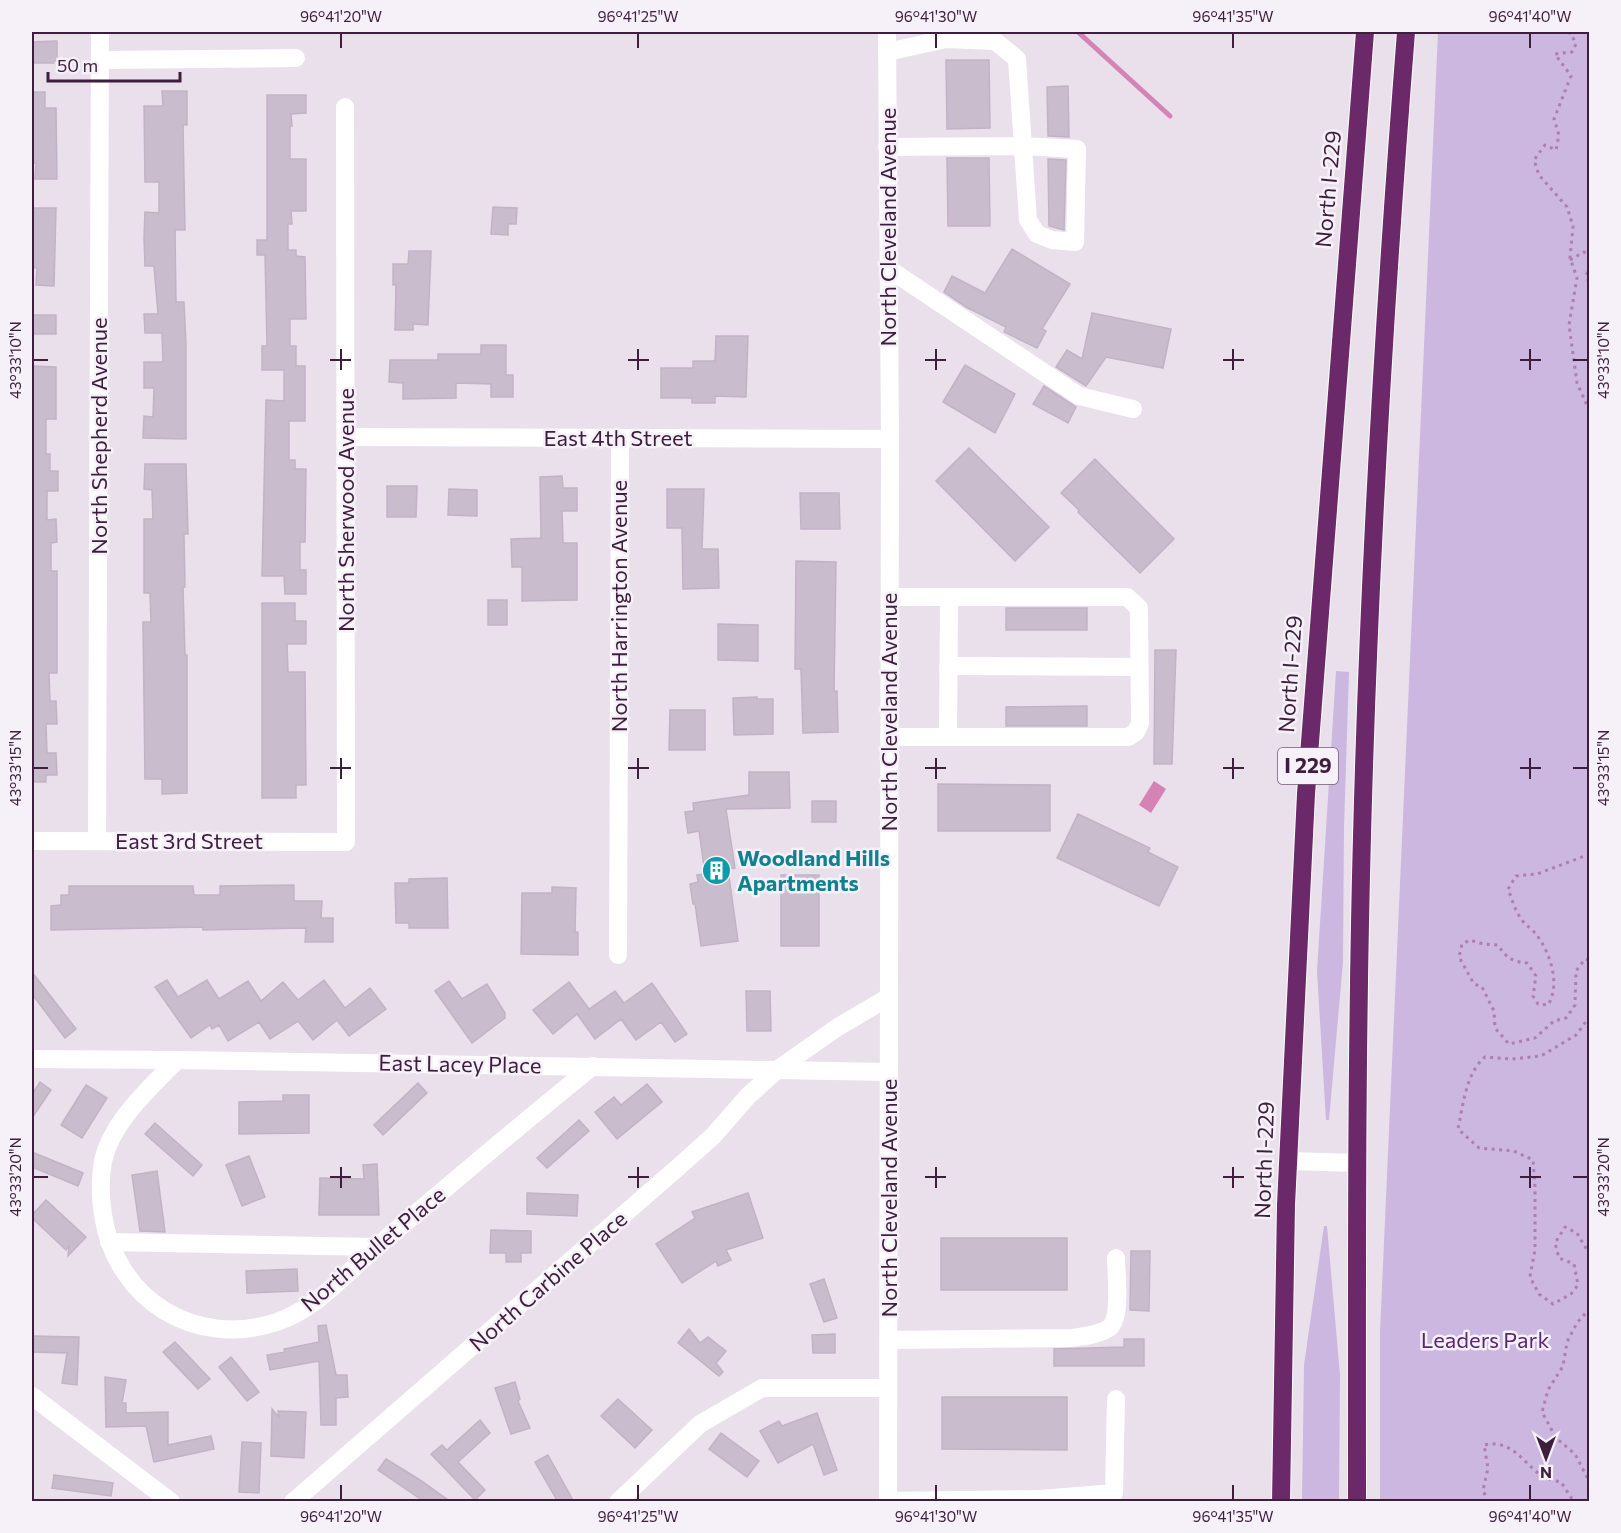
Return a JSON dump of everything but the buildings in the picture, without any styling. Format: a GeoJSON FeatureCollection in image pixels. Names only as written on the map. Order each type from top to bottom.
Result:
{"type":"FeatureCollection","features":[{"type":"Feature","properties":{"kind":"highway","name":"North I-229"},"geometry":{"type":"LineString","coordinates":[[1281,1502],[1288,1161],[1298,945],[1313,694],[1365,32]]}},
{"type":"Feature","properties":{"kind":"highway","name":"I 229"},"geometry":{"type":"LineString","coordinates":[[1357,1502],[1362,838],[1372,561],[1390,238],[1406,32]]}},
{"type":"Feature","properties":{"kind":"street","name":"North Shepherd Avenue"},"geometry":{"type":"LineString","coordinates":[[97,841],[100,32]]}},
{"type":"Feature","properties":{"kind":"street","name":"North Cleveland Avenue"},"geometry":{"type":"LineString","coordinates":[[886,32],[890,439],[888,1501]]}},
{"type":"Feature","properties":{"kind":"street"},"geometry":{"type":"LineString","coordinates":[[886,52],[946,39],[995,41],[1017,59],[1023,146],[1028,220],[1037,234],[1052,240],[1075,242],[1077,149],[1023,146],[887,147]]}},
{"type":"Feature","properties":{"kind":"street"},"geometry":{"type":"LineString","coordinates":[[100,60],[296,58]]}},
{"type":"Feature","properties":{"kind":"street","name":"North Sherwood Avenue"},"geometry":{"type":"LineString","coordinates":[[345,107],[346,842]]}},
{"type":"Feature","properties":{"kind":"street"},"geometry":{"type":"LineString","coordinates":[[889,269],[1079,396],[1133,409]]}},
{"type":"Feature","properties":{"kind":"street","name":"East 4th Street"},"geometry":{"type":"LineString","coordinates":[[346,437],[890,439]]}},
{"type":"Feature","properties":{"kind":"street","name":"North Harrington Avenue"},"geometry":{"type":"LineString","coordinates":[[618,955],[620,438]]}},
{"type":"Feature","properties":{"kind":"street"},"geometry":{"type":"LineString","coordinates":[[889,737],[1128,737],[1136,732],[1140,723],[1139,608],[1127,597],[890,597]]}},
{"type":"Feature","properties":{"kind":"street"},"geometry":{"type":"LineString","coordinates":[[948,737],[949,597]]}},
{"type":"Feature","properties":{"kind":"street"},"geometry":{"type":"LineString","coordinates":[[948,666],[1139,667]]}},
{"type":"Feature","properties":{"kind":"street","name":"East 3rd Street"},"geometry":{"type":"LineString","coordinates":[[32,841],[346,842]]}},
{"type":"Feature","properties":{"kind":"street","name":"North Carbine Place"},"geometry":{"type":"LineString","coordinates":[[293,1502],[675,1170],[713,1136],[748,1096],[778,1069],[838,1027],[889,997]]}},
{"type":"Feature","properties":{"kind":"street","name":"East Lacey Place"},"geometry":{"type":"LineString","coordinates":[[32,1059],[889,1072]]}},
{"type":"Feature","properties":{"kind":"street","name":"North Bullet Place"},"geometry":{"type":"LineString","coordinates":[[177,1060],[143,1096],[109,1143],[101,1179],[101,1202],[109,1242],[119,1265],[147,1300],[181,1320],[206,1327],[231,1330],[278,1322],[299,1312],[592,1066]]}},
{"type":"Feature","properties":{"kind":"street"},"geometry":{"type":"LineString","coordinates":[[1288,1161],[1358,1163]]}},
{"type":"Feature","properties":{"kind":"street"},"geometry":{"type":"LineString","coordinates":[[109,1242],[376,1247]]}},
{"type":"Feature","properties":{"kind":"street"},"geometry":{"type":"LineString","coordinates":[[889,1340],[1072,1338],[1096,1333],[1110,1327],[1117,1316],[1116,1258]]}},
{"type":"Feature","properties":{"kind":"street"},"geometry":{"type":"LineString","coordinates":[[618,1502],[700,1424],[762,1388],[888,1388]]}},
{"type":"Feature","properties":{"kind":"street"},"geometry":{"type":"LineString","coordinates":[[32,1396],[171,1502]]}},
{"type":"Feature","properties":{"kind":"street"},"geometry":{"type":"LineString","coordinates":[[888,1501],[1040,1499],[1114,1492],[1116,1399]]}},
{"type":"Feature","properties":{"kind":"path"},"geometry":{"type":"LineString","coordinates":[[1568,32],[1576,44],[1572,52],[1555,54],[1571,76],[1554,119],[1559,135],[1556,150],[1545,145],[1534,160],[1539,175],[1567,207],[1573,226],[1570,260],[1577,278],[1569,325],[1577,382],[1590,411]]}},
{"type":"Feature","properties":{"kind":"path"},"geometry":{"type":"LineString","coordinates":[[1570,260],[1584,252],[1590,258]]}},
{"type":"Feature","properties":{"kind":"path"},"geometry":{"type":"LineString","coordinates":[[1590,265],[1586,276],[1590,284]]}},
{"type":"Feature","properties":{"kind":"path"},"geometry":{"type":"LineString","coordinates":[[1590,854],[1537,874],[1516,876],[1508,889],[1521,919],[1536,934],[1550,958],[1553,988],[1548,1005],[1538,1004],[1533,996],[1536,976],[1527,963],[1516,963],[1506,957],[1498,945],[1470,940],[1462,944],[1459,957],[1474,984],[1482,987],[1494,1011],[1495,1028],[1509,1044],[1535,1038],[1554,1021],[1566,1018],[1575,1005],[1576,971],[1586,959],[1590,960]]}},
{"type":"Feature","properties":{"kind":"path"},"geometry":{"type":"LineString","coordinates":[[1590,1016],[1576,1035],[1541,1056],[1512,1059],[1485,1057],[1477,1064],[1469,1084],[1458,1129],[1479,1148],[1514,1151],[1533,1160],[1535,1250],[1530,1277],[1539,1294],[1553,1304],[1571,1293],[1578,1285],[1574,1264],[1559,1258],[1556,1243],[1565,1227],[1577,1233],[1590,1255]]}},
{"type":"Feature","properties":{"kind":"path"},"geometry":{"type":"LineString","coordinates":[[1590,1308],[1577,1323],[1567,1342],[1563,1366],[1548,1390],[1542,1412],[1556,1438],[1575,1454],[1590,1486]]}},
{"type":"Feature","properties":{"kind":"path"},"geometry":{"type":"LineString","coordinates":[[1488,1502],[1483,1490],[1488,1468],[1484,1445],[1493,1443],[1518,1453],[1545,1478],[1561,1482],[1574,1502]]}},
{"type":"Feature","properties":{"kind":"green space","name":"Leaders Park"},"geometry":{"type":"Polygon","coordinates":[[[1438,32],[1589,32],[1589,1501],[1380,1501],[1380,1332],[1438,32]]]}},
{"type":"Feature","properties":{"kind":"green space"},"geometry":{"type":"Polygon","coordinates":[[[1336,671],[1349,672],[1343,962],[1329,1120],[1326,1120],[1317,971],[1336,671]]]}},
{"type":"Feature","properties":{"kind":"green space"},"geometry":{"type":"Polygon","coordinates":[[[1324,1226],[1327,1226],[1340,1375],[1339,1501],[1302,1501],[1304,1365],[1324,1226]]]}},
{"type":"Feature","properties":{"kind":"shaded area"},"geometry":{"type":"Polygon","coordinates":[[[1154,781],[1166,789],[1151,813],[1139,805],[1154,781]]]}},
{"type":"Feature","properties":{"kind":"waterway"},"geometry":{"type":"LineString","coordinates":[[1078,32],[1170,116]]}},
{"type":"Feature","properties":{"kind":"place","name":"Woodland Hills Apartments"},"geometry":{"type":"Point","coordinates":[716,871]}}]}
